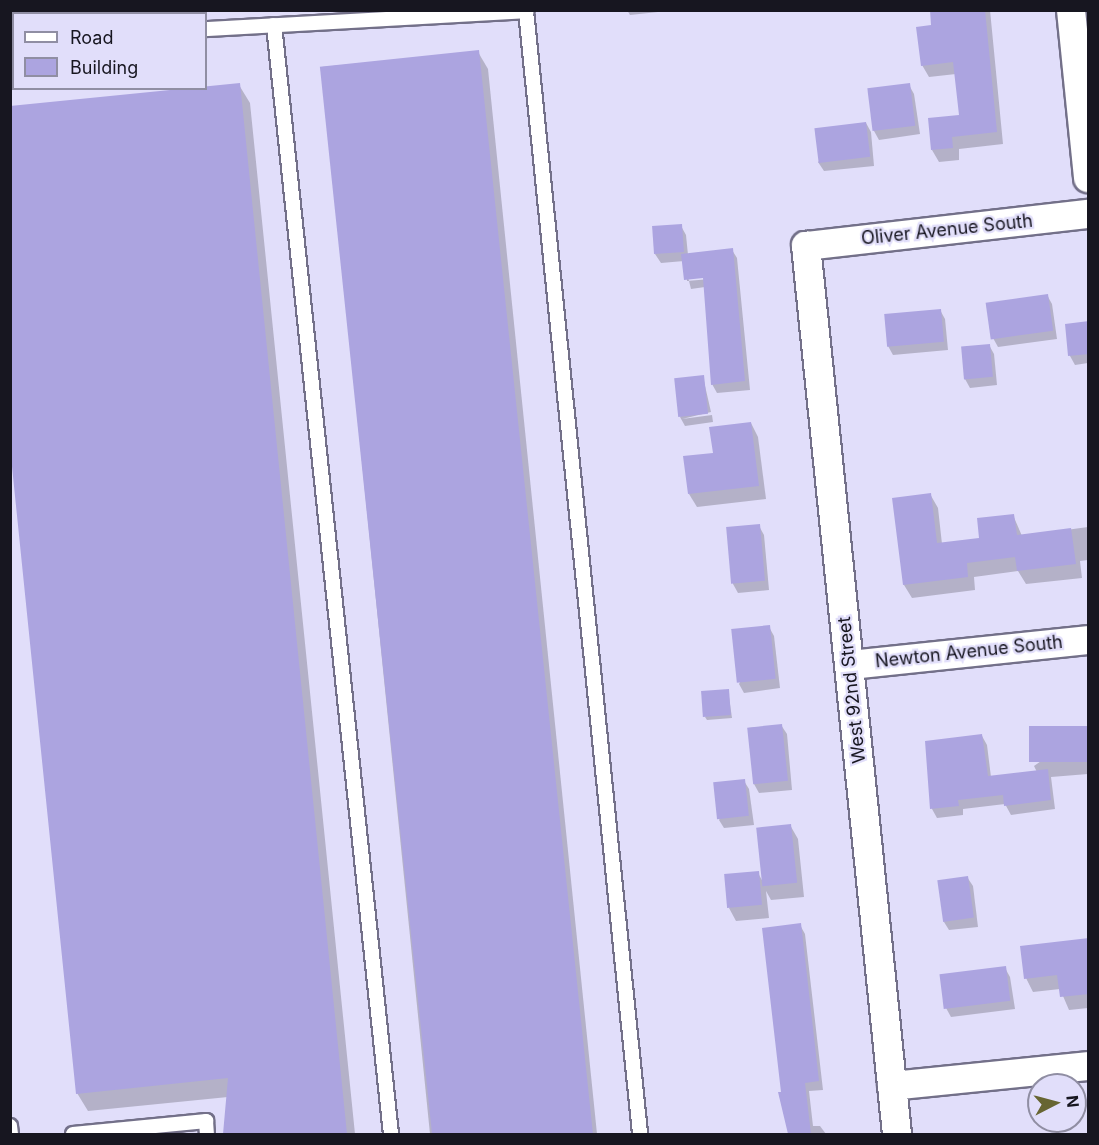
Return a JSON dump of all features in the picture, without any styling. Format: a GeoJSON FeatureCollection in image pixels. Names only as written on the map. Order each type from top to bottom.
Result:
{"type":"FeatureCollection","features":[{"type":"Feature","properties":{"kind":"street"},"geometry":{"type":"LineString","coordinates":[[1071,10],[1089,178]]}},
{"type":"Feature","properties":{"kind":"street","name":"Oliver Avenue South"},"geometry":{"type":"LineString","coordinates":[[806,246],[1089,214]]}},
{"type":"Feature","properties":{"kind":"street","name":"West 92nd Street"},"geometry":{"type":"LineString","coordinates":[[806,246],[897,1134]]}},
{"type":"Feature","properties":{"kind":"street","name":"Newton Avenue South"},"geometry":{"type":"LineString","coordinates":[[850,665],[1089,640]]}},
{"type":"Feature","properties":{"kind":"street"},"geometry":{"type":"LineString","coordinates":[[892,1086],[1089,1066]]}},
{"type":"Feature","properties":{"kind":"lane"},"geometry":{"type":"LineString","coordinates":[[207,29],[526,11],[640,1134]]}},
{"type":"Feature","properties":{"kind":"lane"},"geometry":{"type":"LineString","coordinates":[[274,25],[391,1134]]}},
{"type":"Feature","properties":{"kind":"lane"},"geometry":{"type":"LineString","coordinates":[[73,1134],[206,1121],[207,1134]]}},
{"type":"Feature","properties":{"kind":"lane"},"geometry":{"type":"LineString","coordinates":[[10,1126],[11,1134]]}},
{"type":"Feature","properties":{"kind":"building"},"geometry":{"type":"Polygon","coordinates":[[[930,10],[985,10],[997,132],[952,137],[953,148],[931,150],[928,118],[959,115],[953,62],[921,66],[916,27],[931,25],[930,10]]]}},
{"type":"Feature","properties":{"kind":"building"},"geometry":{"type":"Polygon","coordinates":[[[479,50],[593,1134],[432,1134],[320,67],[479,50]]]}},
{"type":"Feature","properties":{"kind":"building"},"geometry":{"type":"Polygon","coordinates":[[[240,83],[347,1134],[223,1134],[228,1078],[76,1094],[10,447],[10,106],[170,90],[207,90],[207,86],[240,83]]]}},
{"type":"Feature","properties":{"kind":"building"},"geometry":{"type":"Polygon","coordinates":[[[910,83],[915,126],[873,131],[867,88],[910,83]]]}},
{"type":"Feature","properties":{"kind":"building"},"geometry":{"type":"Polygon","coordinates":[[[866,122],[870,157],[819,163],[814,128],[866,122]]]}},
{"type":"Feature","properties":{"kind":"building"},"geometry":{"type":"Polygon","coordinates":[[[682,224],[684,252],[654,254],[652,226],[682,224]]]}},
{"type":"Feature","properties":{"kind":"building"},"geometry":{"type":"Polygon","coordinates":[[[733,248],[745,381],[711,385],[703,278],[684,280],[681,254],[733,248]]]}},
{"type":"Feature","properties":{"kind":"building"},"geometry":{"type":"Polygon","coordinates":[[[1048,294],[1053,331],[991,339],[986,303],[1048,294]]]}},
{"type":"Feature","properties":{"kind":"building"},"geometry":{"type":"Polygon","coordinates":[[[941,309],[944,342],[887,347],[884,314],[941,309]]]}},
{"type":"Feature","properties":{"kind":"building"},"geometry":{"type":"Polygon","coordinates":[[[1089,321],[1089,354],[1068,356],[1065,324],[1089,321]]]}},
{"type":"Feature","properties":{"kind":"building"},"geometry":{"type":"Polygon","coordinates":[[[990,344],[993,377],[964,379],[961,347],[990,344]]]}},
{"type":"Feature","properties":{"kind":"building"},"geometry":{"type":"Polygon","coordinates":[[[704,375],[708,414],[678,417],[674,378],[704,375]]]}},
{"type":"Feature","properties":{"kind":"building"},"geometry":{"type":"Polygon","coordinates":[[[751,422],[759,486],[688,494],[683,456],[713,453],[709,427],[751,422]]]}},
{"type":"Feature","properties":{"kind":"building"},"geometry":{"type":"Polygon","coordinates":[[[931,493],[937,543],[979,538],[977,518],[1014,514],[1017,535],[1071,528],[1076,564],[1017,571],[1015,557],[967,563],[968,577],[903,585],[892,498],[931,493]]]}},
{"type":"Feature","properties":{"kind":"building"},"geometry":{"type":"Polygon","coordinates":[[[760,524],[765,581],[731,584],[726,527],[760,524]]]}},
{"type":"Feature","properties":{"kind":"building"},"geometry":{"type":"Polygon","coordinates":[[[770,625],[776,679],[737,683],[731,629],[770,625]]]}},
{"type":"Feature","properties":{"kind":"building"},"geometry":{"type":"Polygon","coordinates":[[[729,689],[731,715],[703,717],[701,691],[729,689]]]}},
{"type":"Feature","properties":{"kind":"building"},"geometry":{"type":"Polygon","coordinates":[[[782,724],[788,781],[753,784],[747,728],[782,724]]]}},
{"type":"Feature","properties":{"kind":"building"},"geometry":{"type":"Polygon","coordinates":[[[1029,726],[1088,726],[1088,762],[1029,762],[1029,726]]]}},
{"type":"Feature","properties":{"kind":"building"},"geometry":{"type":"Polygon","coordinates":[[[982,734],[988,776],[1048,769],[1051,800],[1004,806],[1003,795],[958,800],[959,806],[930,809],[925,741],[982,734]]]}},
{"type":"Feature","properties":{"kind":"building"},"geometry":{"type":"Polygon","coordinates":[[[745,779],[749,816],[717,819],[713,782],[745,779]]]}},
{"type":"Feature","properties":{"kind":"building"},"geometry":{"type":"Polygon","coordinates":[[[791,824],[797,883],[762,886],[756,828],[791,824]]]}},
{"type":"Feature","properties":{"kind":"building"},"geometry":{"type":"Polygon","coordinates":[[[759,871],[762,905],[727,908],[724,874],[759,871]]]}},
{"type":"Feature","properties":{"kind":"building"},"geometry":{"type":"Polygon","coordinates":[[[968,876],[974,918],[943,922],[937,880],[968,876]]]}},
{"type":"Feature","properties":{"kind":"building"},"geometry":{"type":"Polygon","coordinates":[[[801,923],[819,1081],[805,1083],[811,1134],[788,1134],[778,1092],[781,1092],[762,928],[801,923]]]}},
{"type":"Feature","properties":{"kind":"building"},"geometry":{"type":"Polygon","coordinates":[[[1089,938],[1089,994],[1060,997],[1057,975],[1024,979],[1020,946],[1089,938]]]}},
{"type":"Feature","properties":{"kind":"building"},"geometry":{"type":"Polygon","coordinates":[[[1006,966],[1010,1001],[944,1009],[939,974],[1006,966]]]}}]}
